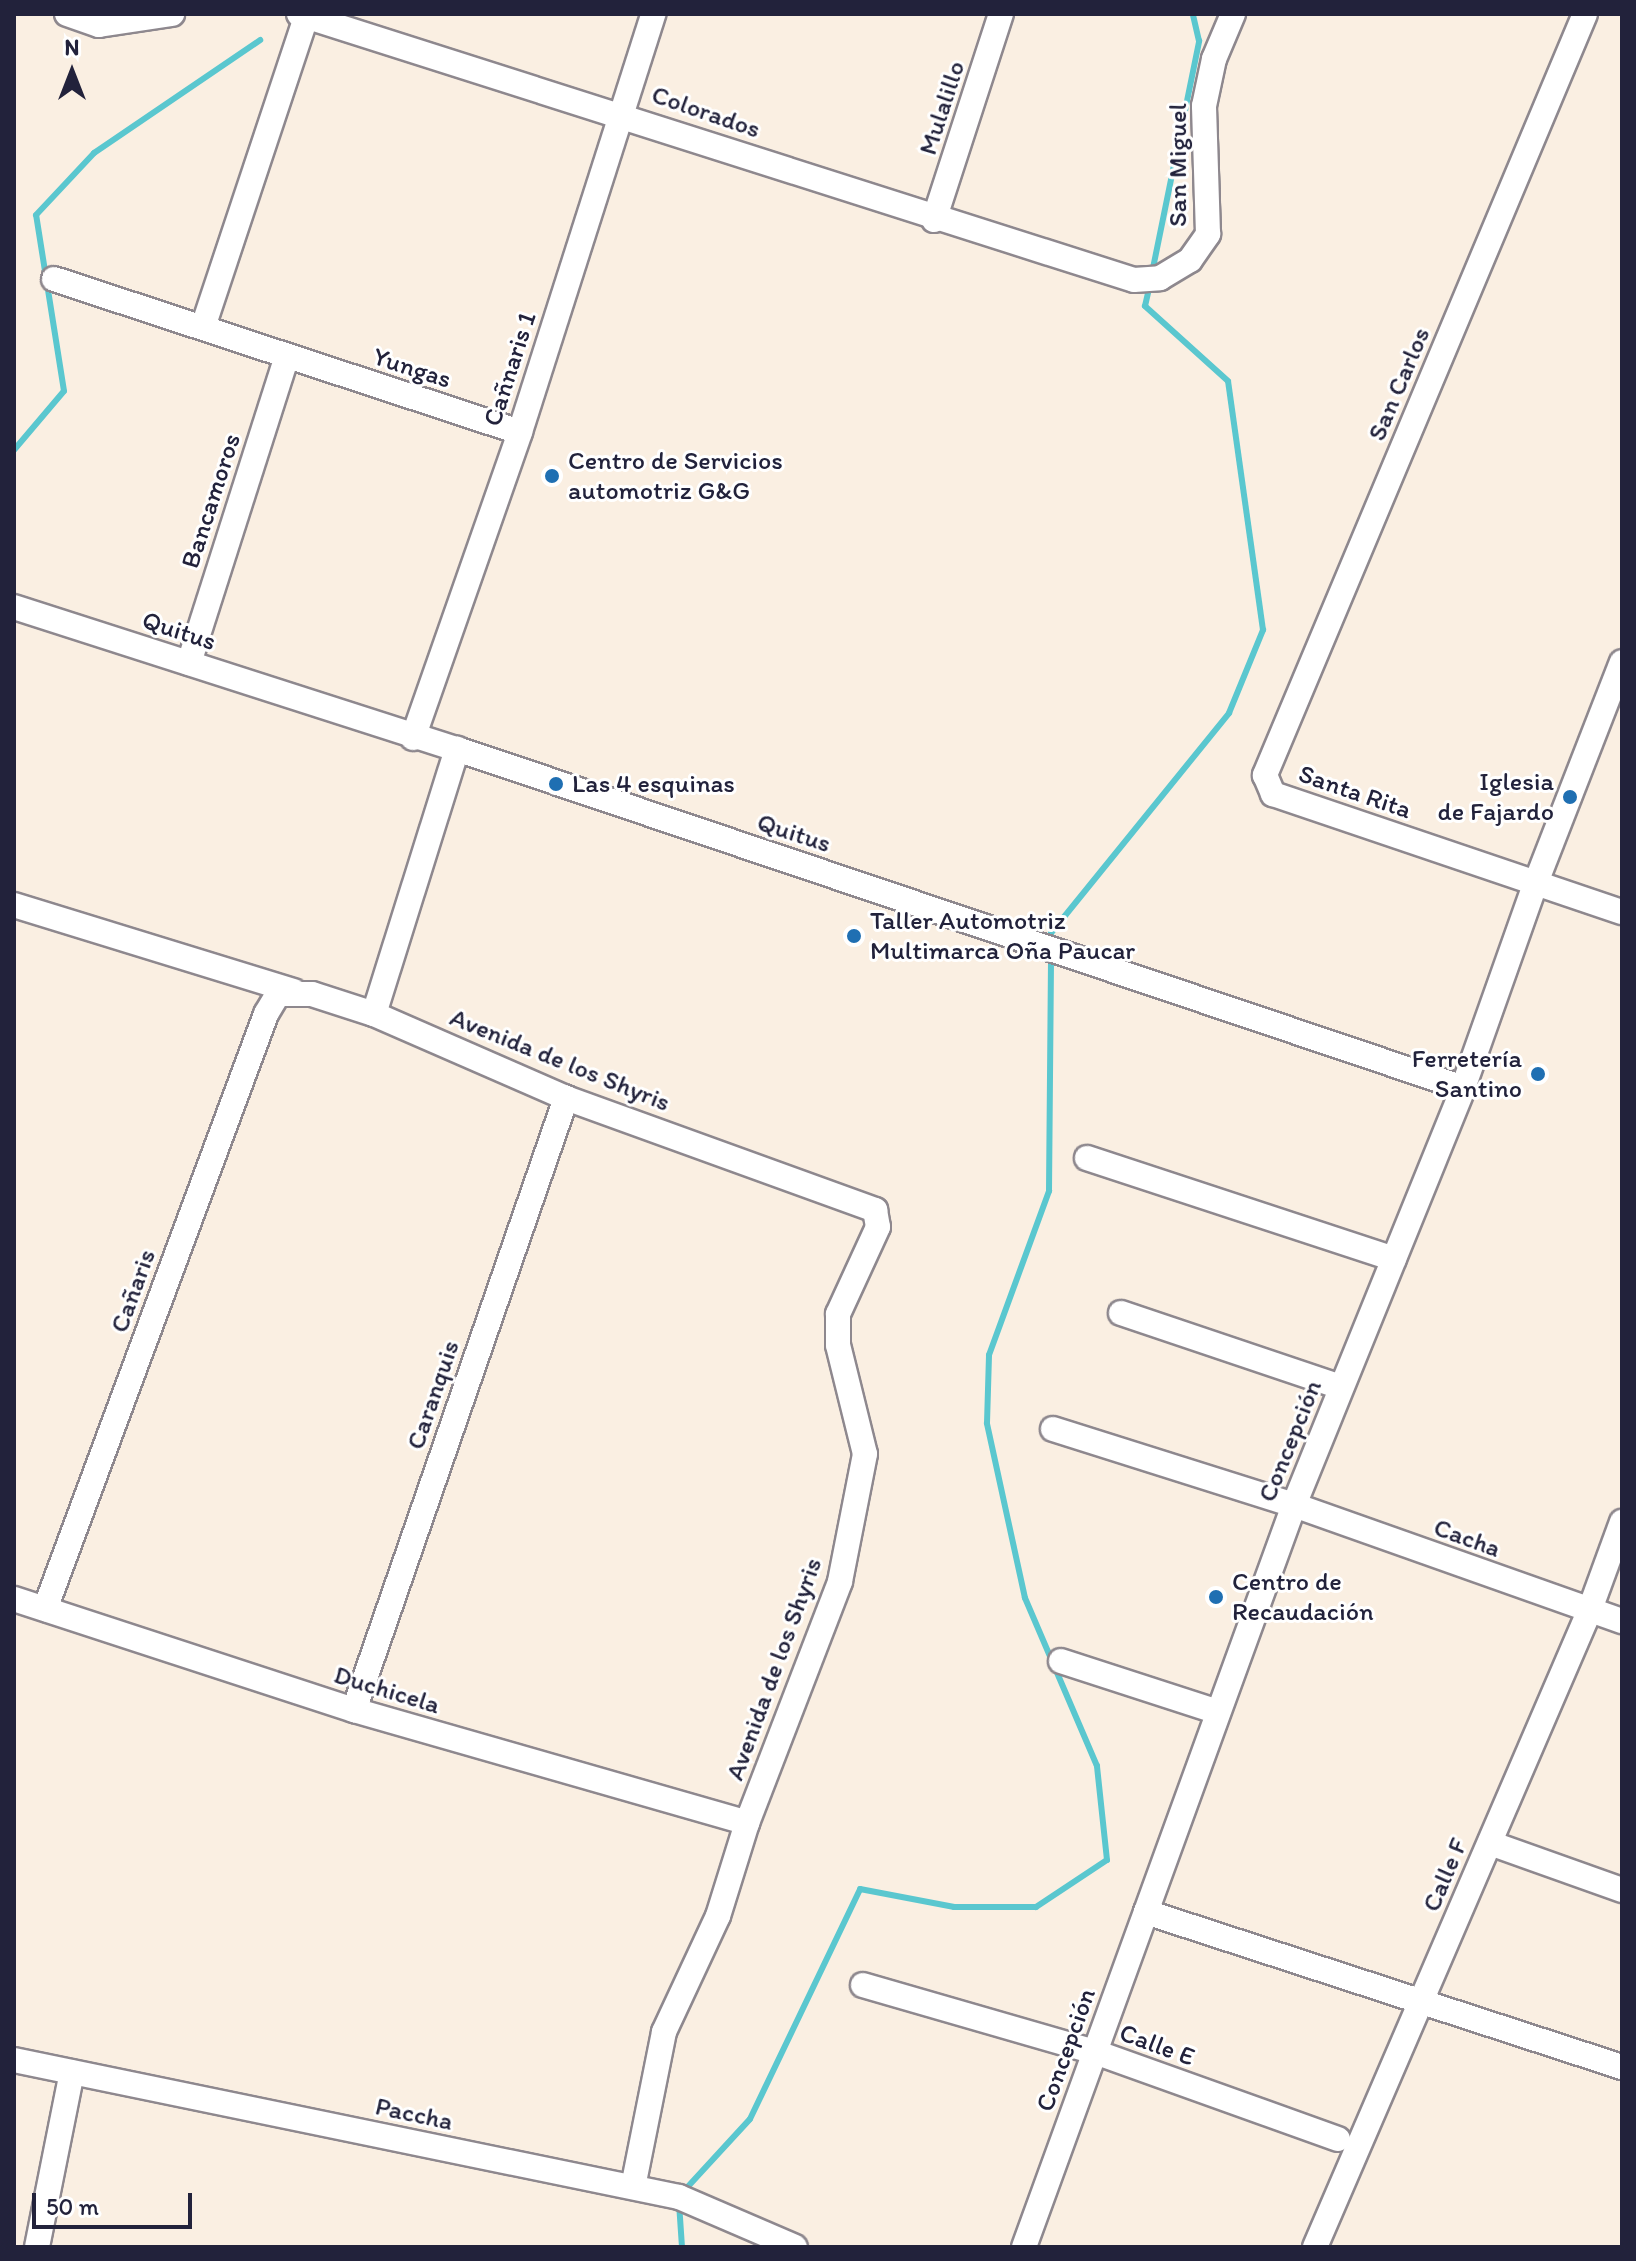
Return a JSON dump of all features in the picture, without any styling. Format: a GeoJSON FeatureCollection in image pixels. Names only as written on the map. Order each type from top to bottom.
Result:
{"type":"FeatureCollection","features":[{"type":"Feature","properties":{"kind":"street"},"geometry":{"type":"LineString","coordinates":[[67,14],[99,25],[172,14]]}},
{"type":"Feature","properties":{"kind":"street","name":"Cañnaris 1"},"geometry":{"type":"LineString","coordinates":[[413,738],[520,432],[653,14]]}},
{"type":"Feature","properties":{"kind":"street","name":"Mulalillo"},"geometry":{"type":"LineString","coordinates":[[934,220],[1001,14]]}},
{"type":"Feature","properties":{"kind":"street","name":"San Miguel"},"geometry":{"type":"LineString","coordinates":[[1093,270],[1134,280],[1160,278],[1190,260],[1208,234],[1204,106],[1214,59],[1233,14]]}},
{"type":"Feature","properties":{"kind":"street","name":"San Carlos"},"geometry":{"type":"LineString","coordinates":[[1265,775],[1585,14]]}},
{"type":"Feature","properties":{"kind":"street"},"geometry":{"type":"LineString","coordinates":[[203,327],[302,15]]}},
{"type":"Feature","properties":{"kind":"street","name":"Colorados"},"geometry":{"type":"LineString","coordinates":[[302,15],[621,113],[934,220],[1093,270]]}},
{"type":"Feature","properties":{"kind":"street","name":"Yungas"},"geometry":{"type":"LineString","coordinates":[[54,279],[520,432]]}},
{"type":"Feature","properties":{"kind":"street","name":"Bancamoros"},"geometry":{"type":"LineString","coordinates":[[189,663],[287,356]]}},
{"type":"Feature","properties":{"kind":"street","name":"Quitus"},"geometry":{"type":"LineString","coordinates":[[14,607],[413,738],[457,749],[1463,1088]]}},
{"type":"Feature","properties":{"kind":"street","name":"Concepción"},"geometry":{"type":"LineString","coordinates":[[1024,2247],[1294,1505],[1463,1088],[1535,885],[1622,662]]}},
{"type":"Feature","properties":{"kind":"street"},"geometry":{"type":"LineString","coordinates":[[374,1014],[457,749]]}},
{"type":"Feature","properties":{"kind":"street","name":"Santa Rita"},"geometry":{"type":"LineString","coordinates":[[1265,775],[1273,794],[1622,912]]}},
{"type":"Feature","properties":{"kind":"street","name":"Avenida de los Shyris"},"geometry":{"type":"LineString","coordinates":[[14,905],[286,992],[374,1014],[566,1098],[868,1204],[878,1218],[838,1314],[838,1345],[865,1454],[840,1582],[747,1823],[718,1916],[664,2032],[633,2187]]}},
{"type":"Feature","properties":{"kind":"street","name":"Cañaris"},"geometry":{"type":"LineString","coordinates":[[45,1609],[266,1014],[286,992]]}},
{"type":"Feature","properties":{"kind":"street","name":"Caranquis"},"geometry":{"type":"LineString","coordinates":[[354,1710],[566,1098]]}},
{"type":"Feature","properties":{"kind":"street"},"geometry":{"type":"LineString","coordinates":[[1087,1158],[1394,1259]]}},
{"type":"Feature","properties":{"kind":"street"},"geometry":{"type":"LineString","coordinates":[[1121,1313],[1341,1387]]}},
{"type":"Feature","properties":{"kind":"street","name":"Cacha"},"geometry":{"type":"LineString","coordinates":[[1053,1429],[1294,1505],[1589,1612],[1622,1621]]}},
{"type":"Feature","properties":{"kind":"street","name":"Calle F"},"geometry":{"type":"LineString","coordinates":[[1315,2247],[1589,1612],[1622,1522]]}},
{"type":"Feature","properties":{"kind":"street","name":"Duchicela"},"geometry":{"type":"LineString","coordinates":[[14,1599],[354,1710],[747,1823]]}},
{"type":"Feature","properties":{"kind":"street"},"geometry":{"type":"LineString","coordinates":[[1061,1661],[1218,1712]]}},
{"type":"Feature","properties":{"kind":"street"},"geometry":{"type":"LineString","coordinates":[[1490,1843],[1622,1890]]}},
{"type":"Feature","properties":{"kind":"street"},"geometry":{"type":"LineString","coordinates":[[1146,1912],[1622,2067]]}},
{"type":"Feature","properties":{"kind":"street","name":"Calle E"},"geometry":{"type":"LineString","coordinates":[[863,1985],[1095,2052],[1338,2139]]}},
{"type":"Feature","properties":{"kind":"street","name":"Paccha"},"geometry":{"type":"LineString","coordinates":[[14,2060],[679,2197],[795,2247]]}},
{"type":"Feature","properties":{"kind":"street"},"geometry":{"type":"LineString","coordinates":[[37,2247],[72,2072]]}},
{"type":"Feature","properties":{"kind":"waterway"},"geometry":{"type":"LineString","coordinates":[[1152,273],[1199,41],[1193,14]]}},
{"type":"Feature","properties":{"kind":"waterway"},"geometry":{"type":"LineString","coordinates":[[14,450],[64,391],[36,215],[94,153],[260,40]]}},
{"type":"Feature","properties":{"kind":"waterway"},"geometry":{"type":"LineString","coordinates":[[1051,943],[1051,933],[1229,713],[1263,630],[1228,381],[1145,306],[1150,284]]}},
{"type":"Feature","properties":{"kind":"waterway"},"geometry":{"type":"LineString","coordinates":[[682,2193],[750,2119],[860,1889],[954,1907],[1036,1907],[1107,1860],[1097,1766],[1025,1598],[987,1423],[989,1355],[1049,1191],[1051,954]]}},
{"type":"Feature","properties":{"kind":"waterway"},"geometry":{"type":"LineString","coordinates":[[679,2203],[682,2247]]}},
{"type":"Feature","properties":{"kind":"place","name":"Centro de Servicios automotriz G&G"},"geometry":{"type":"Point","coordinates":[552,476]}},
{"type":"Feature","properties":{"kind":"place","name":"Las 4 esquinas"},"geometry":{"type":"Point","coordinates":[556,784]}},
{"type":"Feature","properties":{"kind":"place","name":"Iglesia de Fajardo"},"geometry":{"type":"Point","coordinates":[1570,797]}},
{"type":"Feature","properties":{"kind":"place","name":"Taller Automotriz Multimarca Oña Paucar"},"geometry":{"type":"Point","coordinates":[854,936]}},
{"type":"Feature","properties":{"kind":"place","name":"Ferretería Santino"},"geometry":{"type":"Point","coordinates":[1538,1074]}},
{"type":"Feature","properties":{"kind":"place","name":"Centro de Recaudación"},"geometry":{"type":"Point","coordinates":[1216,1597]}}]}
